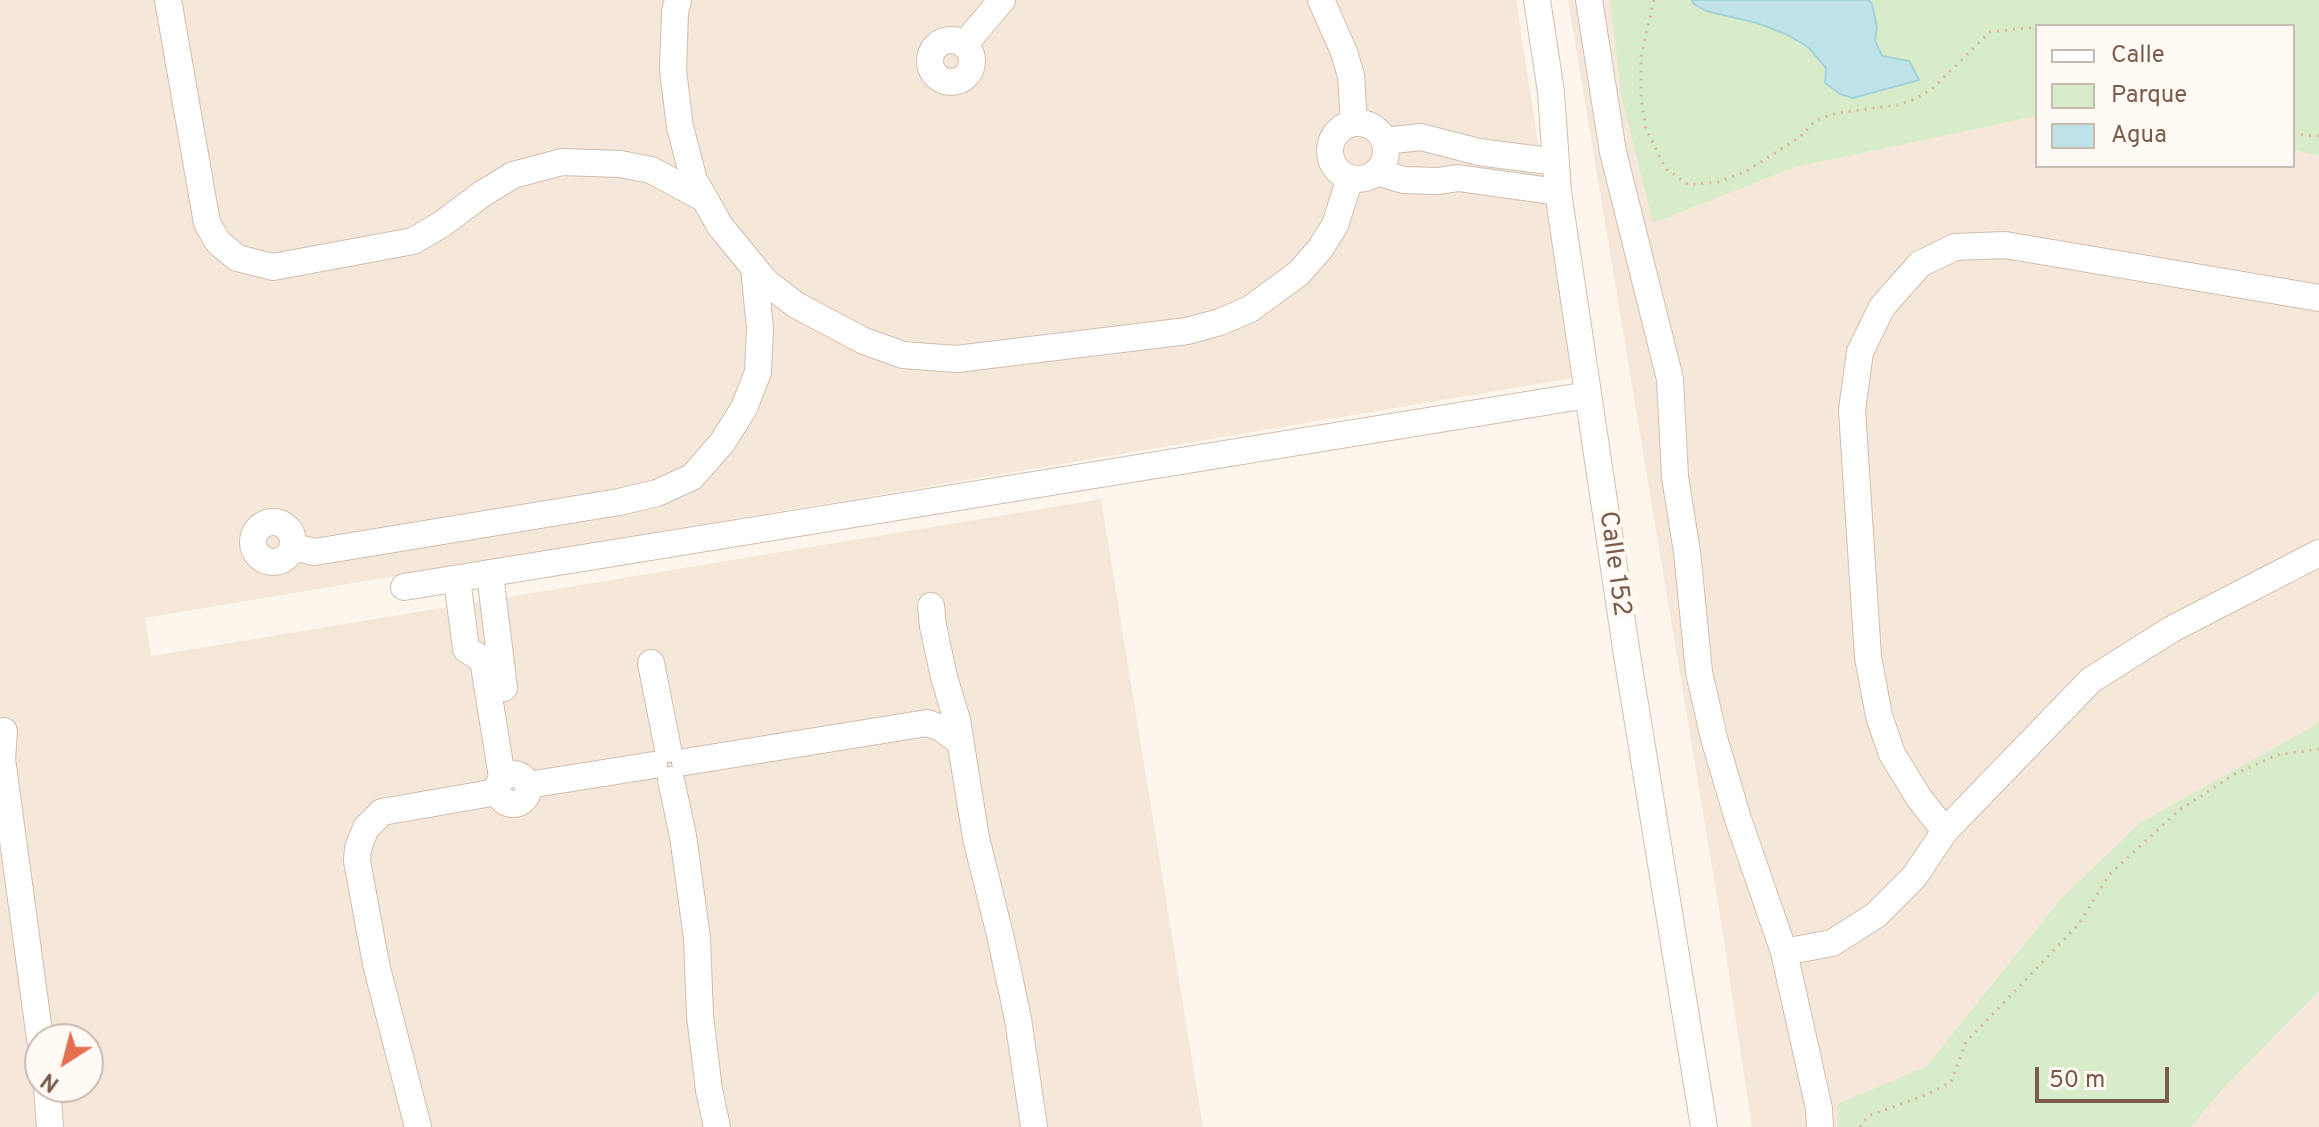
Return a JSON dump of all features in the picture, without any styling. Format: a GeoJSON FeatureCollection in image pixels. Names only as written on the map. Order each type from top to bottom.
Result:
{"type":"FeatureCollection","features":[{"type":"Feature","properties":{"kind":"street"},"geometry":{"type":"LineString","coordinates":[[168,0],[207,223],[218,242],[237,258],[273,267],[413,241],[513,175],[562,162],[620,164],[651,170],[704,198]]}},
{"type":"Feature","properties":{"kind":"street"},"geometry":{"type":"LineString","coordinates":[[678,0],[673,70],[680,127],[694,180],[720,226],[766,282],[806,311],[864,341],[903,355],[957,359],[1187,331],[1250,309],[1299,273],[1320,249],[1363,175],[1385,158],[1384,141],[1372,127],[1354,123],[1338,131],[1330,148],[1334,166],[1363,175],[1418,182],[1458,178],[1558,192]]}},
{"type":"Feature","properties":{"kind":"street"},"geometry":{"type":"LineString","coordinates":[[964,45],[1002,0]]}},
{"type":"Feature","properties":{"kind":"street"},"geometry":{"type":"LineString","coordinates":[[1321,0],[1351,76],[1354,123]]}},
{"type":"Feature","properties":{"kind":"street","name":"Calle 152"},"geometry":{"type":"LineString","coordinates":[[1537,0],[1551,92],[1558,192],[1588,395],[1704,1127]]}},
{"type":"Feature","properties":{"kind":"street"},"geometry":{"type":"LineString","coordinates":[[1589,0],[1613,152],[1670,379],[1675,477],[1687,552],[1699,672],[1714,738],[1738,819],[1784,952],[1819,1109],[1820,1127]]}},
{"type":"Feature","properties":{"kind":"street"},"geometry":{"type":"LineString","coordinates":[[651,170],[674,144],[680,127]]}},
{"type":"Feature","properties":{"kind":"street"},"geometry":{"type":"LineString","coordinates":[[1384,141],[1421,137],[1479,152],[1556,162]]}},
{"type":"Feature","properties":{"kind":"street"},"geometry":{"type":"LineString","coordinates":[[1945,831],[1919,798],[1892,754],[1879,716],[1868,657],[1852,410],[1860,352],[1882,307],[1920,264],[1955,247],[2005,245],[2319,298]]}},
{"type":"Feature","properties":{"kind":"street"},"geometry":{"type":"LineString","coordinates":[[293,547],[315,552],[619,502],[657,493],[692,477],[722,443],[744,408],[758,372],[760,328],[754,268]]}},
{"type":"Feature","properties":{"kind":"street"},"geometry":{"type":"LineString","coordinates":[[759,346],[773,323],[782,315],[806,311]]}},
{"type":"Feature","properties":{"kind":"street"},"geometry":{"type":"LineString","coordinates":[[404,587],[1588,395]]}},
{"type":"Feature","properties":{"kind":"street"},"geometry":{"type":"LineString","coordinates":[[1784,952],[1832,943],[1876,915],[1914,877],[1945,831],[2091,680],[2172,629],[2319,553]]}},
{"type":"Feature","properties":{"kind":"street"},"geometry":{"type":"LineString","coordinates":[[490,574],[511,782]]}},
{"type":"Feature","properties":{"kind":"street"},"geometry":{"type":"LineString","coordinates":[[457,579],[466,649],[483,660],[511,782]]}},
{"type":"Feature","properties":{"kind":"street"},"geometry":{"type":"LineString","coordinates":[[931,606],[960,742],[976,838],[1018,1019],[1034,1127]]}},
{"type":"Feature","properties":{"kind":"street"},"geometry":{"type":"LineString","coordinates":[[651,663],[683,836],[697,938],[700,1016],[717,1127]]}},
{"type":"Feature","properties":{"kind":"street"},"geometry":{"type":"LineString","coordinates":[[927,723],[948,693]]}},
{"type":"Feature","properties":{"kind":"street"},"geometry":{"type":"LineString","coordinates":[[418,1127],[376,964],[357,861],[358,848],[366,828],[382,812],[511,782],[670,764],[927,723],[941,728],[960,742]]}},
{"type":"Feature","properties":{"kind":"street"},"geometry":{"type":"LineString","coordinates":[[4,731],[2,759],[38,1023]]}},
{"type":"Feature","properties":{"kind":"street"},"geometry":{"type":"LineString","coordinates":[[48,1103],[50,1127]]}},
{"type":"Feature","properties":{"kind":"path"},"geometry":{"type":"LineString","coordinates":[[1654,0],[1641,57],[1641,98],[1646,129],[1666,169],[1689,185],[1718,182],[1745,172],[1800,137],[1816,120],[1837,113],[1898,105],[1915,99],[1931,90],[1990,32],[2035,27]]}},
{"type":"Feature","properties":{"kind":"path"},"geometry":{"type":"LineString","coordinates":[[2295,134],[2319,136]]}},
{"type":"Feature","properties":{"kind":"path"},"geometry":{"type":"LineString","coordinates":[[1860,1127],[1868,1116],[1951,1082],[1966,1042],[2079,924],[2109,875],[2178,811],[2233,775],[2277,755],[2319,749]]}},
{"type":"Feature","properties":{"kind":"shaded area"},"geometry":{"type":"Polygon","coordinates":[[[0,0],[1516,0],[1574,378],[145,618],[151,656],[1101,499],[1203,1127],[0,1127],[0,0]]]}},
{"type":"Feature","properties":{"kind":"shaded area"},"geometry":{"type":"Polygon","coordinates":[[[1568,0],[2319,0],[2319,1127],[1752,1127],[1719,909],[1568,0]]]}},
{"type":"Feature","properties":{"kind":"green space"},"geometry":{"type":"Polygon","coordinates":[[[1610,0],[2319,0],[2319,155],[2295,150],[2295,24],[2035,24],[2035,116],[1795,167],[1653,223],[1622,99],[1610,0]]]}},
{"type":"Feature","properties":{"kind":"green space"},"geometry":{"type":"Polygon","coordinates":[[[2319,723],[2319,991],[2224,1087],[2191,1127],[1838,1127],[1837,1104],[1926,1067],[2062,898],[2140,823],[2319,723]]]}},
{"type":"Feature","properties":{"kind":"water"},"geometry":{"type":"Polygon","coordinates":[[[1692,0],[1868,0],[1872,4],[1877,27],[1875,41],[1882,56],[1909,61],[1919,80],[1853,98],[1840,94],[1825,83],[1826,68],[1808,47],[1757,23],[1706,11],[1692,0]]]}}]}
